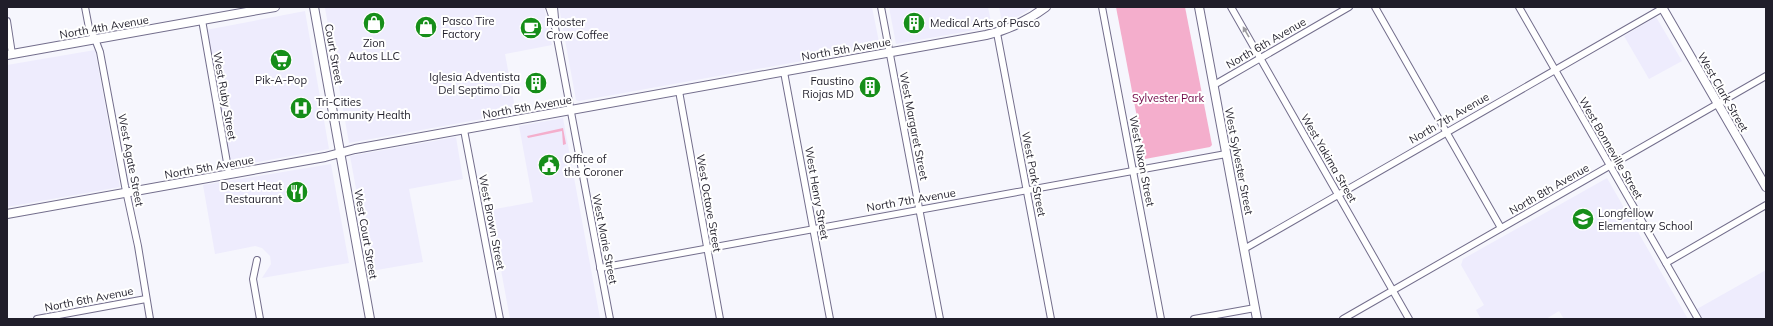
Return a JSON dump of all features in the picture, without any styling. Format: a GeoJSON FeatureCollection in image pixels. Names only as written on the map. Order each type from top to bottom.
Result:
{"type":"FeatureCollection","features":[{"type":"Feature","properties":{"kind":"street","name":"West Agate Street"},"geometry":{"type":"LineString","coordinates":[[84,7],[89,28],[100,52],[138,246],[150,319]]}},
{"type":"Feature","properties":{"kind":"street","name":"North 4th Avenue"},"geometry":{"type":"LineString","coordinates":[[10,55],[275,7]]}},
{"type":"Feature","properties":{"kind":"street","name":"Court Street"},"geometry":{"type":"LineString","coordinates":[[314,7],[340,153]]}},
{"type":"Feature","properties":{"kind":"street","name":"West Marie Street"},"geometry":{"type":"LineString","coordinates":[[549,7],[554,22],[610,319]]}},
{"type":"Feature","properties":{"kind":"street","name":"West Marie Street"},"geometry":{"type":"LineString","coordinates":[[554,7],[554,22]]}},
{"type":"Feature","properties":{"kind":"street","name":"West Margaret Street"},"geometry":{"type":"LineString","coordinates":[[881,7],[940,319]]}},
{"type":"Feature","properties":{"kind":"street","name":"North 5th Avenue"},"geometry":{"type":"LineString","coordinates":[[7,214],[997,33],[1018,24],[1046,7]]}},
{"type":"Feature","properties":{"kind":"street","name":"West Nixon Street"},"geometry":{"type":"LineString","coordinates":[[1102,7],[1161,319]]}},
{"type":"Feature","properties":{"kind":"street","name":"West Sylvester Street"},"geometry":{"type":"LineString","coordinates":[[1199,7],[1257,319]]}},
{"type":"Feature","properties":{"kind":"street","name":"West Yakima Street"},"geometry":{"type":"LineString","coordinates":[[1231,7],[1409,319]]}},
{"type":"Feature","properties":{"kind":"street","name":"North 6th Avenue"},"geometry":{"type":"LineString","coordinates":[[1214,85],[1349,7]]}},
{"type":"Feature","properties":{"kind":"street"},"geometry":{"type":"LineString","coordinates":[[1374,7],[1502,228]]}},
{"type":"Feature","properties":{"kind":"street","name":"West Bonneville Street"},"geometry":{"type":"LineString","coordinates":[[1519,7],[1698,319]]}},
{"type":"Feature","properties":{"kind":"street","name":"North 7th Avenue"},"geometry":{"type":"LineString","coordinates":[[1244,249],[1663,7]]}},
{"type":"Feature","properties":{"kind":"street","name":"West Clark Street"},"geometry":{"type":"LineString","coordinates":[[1663,7],[1766,187]]}},
{"type":"Feature","properties":{"kind":"street","name":"West Ruby Street"},"geometry":{"type":"LineString","coordinates":[[202,20],[229,174]]}},
{"type":"Feature","properties":{"kind":"street"},"geometry":{"type":"LineString","coordinates":[[7,21],[10,55]]}},
{"type":"Feature","properties":{"kind":"street","name":"West Park Street"},"geometry":{"type":"LineString","coordinates":[[997,33],[1050,319]]}},
{"type":"Feature","properties":{"kind":"street","name":"West Henry Street"},"geometry":{"type":"LineString","coordinates":[[784,72],[830,319]]}},
{"type":"Feature","properties":{"kind":"street","name":"North 8th Avenue"},"geometry":{"type":"LineString","coordinates":[[1343,319],[1766,76]]}},
{"type":"Feature","properties":{"kind":"street","name":"West Octave Street"},"geometry":{"type":"LineString","coordinates":[[679,91],[720,319]]}},
{"type":"Feature","properties":{"kind":"street","name":"West Brown Street"},"geometry":{"type":"LineString","coordinates":[[464,130],[500,319]]}},
{"type":"Feature","properties":{"kind":"street","name":"West Court Street"},"geometry":{"type":"LineString","coordinates":[[340,153],[370,319]]}},
{"type":"Feature","properties":{"kind":"street","name":"North 7th Avenue"},"geometry":{"type":"LineString","coordinates":[[600,268],[1226,154]]}},
{"type":"Feature","properties":{"kind":"street"},"geometry":{"type":"LineString","coordinates":[[1666,263],[1766,205]]}},
{"type":"Feature","properties":{"kind":"street"},"geometry":{"type":"LineString","coordinates":[[257,260],[253,279],[260,319]]}},
{"type":"Feature","properties":{"kind":"street","name":"North 6th Avenue"},"geometry":{"type":"LineString","coordinates":[[37,319],[146,299]]}},
{"type":"Feature","properties":{"kind":"street"},"geometry":{"type":"LineString","coordinates":[[1194,319],[1255,308]]}},
{"type":"Feature","properties":{"kind":"shaded area"},"geometry":{"type":"Polygon","coordinates":[[[544,7],[552,45],[505,54],[516,113],[349,143],[325,8],[544,7]]]}},
{"type":"Feature","properties":{"kind":"shaded area"},"geometry":{"type":"Polygon","coordinates":[[[559,7],[872,7],[880,47],[579,101],[576,100],[559,7]]]}},
{"type":"Feature","properties":{"kind":"shaded area"},"geometry":{"type":"Polygon","coordinates":[[[889,7],[988,7],[992,27],[896,44],[889,7]]]}},
{"type":"Feature","properties":{"kind":"shaded area"},"geometry":{"type":"Polygon","coordinates":[[[999,7],[1033,7],[1019,16],[1002,22],[999,7]]]}},
{"type":"Feature","properties":{"kind":"shaded area"},"geometry":{"type":"Polygon","coordinates":[[[305,11],[329,149],[231,167],[206,30],[305,11]]]}},
{"type":"Feature","properties":{"kind":"shaded area"},"geometry":{"type":"Polygon","coordinates":[[[1656,17],[1682,61],[1649,79],[1624,36],[1656,17]]]}},
{"type":"Feature","properties":{"kind":"shaded area"},"geometry":{"type":"Polygon","coordinates":[[[95,50],[120,187],[7,207],[7,65],[95,50]]]}},
{"type":"Feature","properties":{"kind":"shaded area"},"geometry":{"type":"Polygon","coordinates":[[[563,118],[600,318],[510,319],[490,210],[533,202],[519,126],[563,118]]]}},
{"type":"Feature","properties":{"kind":"shaded area"},"geometry":{"type":"Polygon","coordinates":[[[456,137],[463,179],[409,189],[423,262],[371,271],[350,156],[456,137]]]}},
{"type":"Feature","properties":{"kind":"shaded area"},"geometry":{"type":"Polygon","coordinates":[[[331,164],[349,263],[262,278],[271,264],[270,256],[262,248],[255,246],[215,254],[203,185],[331,164]]]}},
{"type":"Feature","properties":{"kind":"shaded area","name":"Longfellow Elementary School"},"geometry":{"type":"Polygon","coordinates":[[[1607,178],[1688,319],[1564,319],[1559,311],[1546,319],[1481,319],[1476,310],[1484,305],[1461,265],[1463,259],[1607,178]]]}},
{"type":"Feature","properties":{"kind":"shaded area"},"geometry":{"type":"Polygon","coordinates":[[[1766,270],[1766,319],[1703,319],[1697,309],[1766,270]]]}},
{"type":"Feature","properties":{"kind":"green space","name":"Sylvester Park"},"geometry":{"type":"Polygon","coordinates":[[[1116,7],[1185,7],[1212,145],[1210,147],[1145,159],[1116,7]]]}},
{"type":"Feature","properties":{"kind":"green space"},"geometry":{"type":"Polygon","coordinates":[[[563,128],[566,144],[563,145],[562,131],[528,138],[527,136],[563,128]]]}},
{"type":"Feature","properties":{"kind":"place","name":"Zion Autos LLC"},"geometry":{"type":"Point","coordinates":[374,23]}},
{"type":"Feature","properties":{"kind":"place","name":"Medical Arts of Pasco"},"geometry":{"type":"Point","coordinates":[914,23]}},
{"type":"Feature","properties":{"kind":"place","name":"Pasco Tire Factory"},"geometry":{"type":"Point","coordinates":[426,27]}},
{"type":"Feature","properties":{"kind":"place","name":"Rooster Crow Coffee"},"geometry":{"type":"Point","coordinates":[531,28]}},
{"type":"Feature","properties":{"kind":"place","name":"Pik-A-Pop"},"geometry":{"type":"Point","coordinates":[281,60]}},
{"type":"Feature","properties":{"kind":"place","name":"Iglesia Adventista Del Septimo Dia"},"geometry":{"type":"Point","coordinates":[536,83]}},
{"type":"Feature","properties":{"kind":"place","name":"Faustino Riojas MD"},"geometry":{"type":"Point","coordinates":[870,87]}},
{"type":"Feature","properties":{"kind":"place","name":"Tri-Cities Community Health"},"geometry":{"type":"Point","coordinates":[301,108]}},
{"type":"Feature","properties":{"kind":"place","name":"Office of the Coroner"},"geometry":{"type":"Point","coordinates":[549,165]}},
{"type":"Feature","properties":{"kind":"place","name":"Desert Heat Restaurant"},"geometry":{"type":"Point","coordinates":[297,192]}},
{"type":"Feature","properties":{"kind":"place","name":"Longfellow Elementary School"},"geometry":{"type":"Point","coordinates":[1583,219]}}]}
